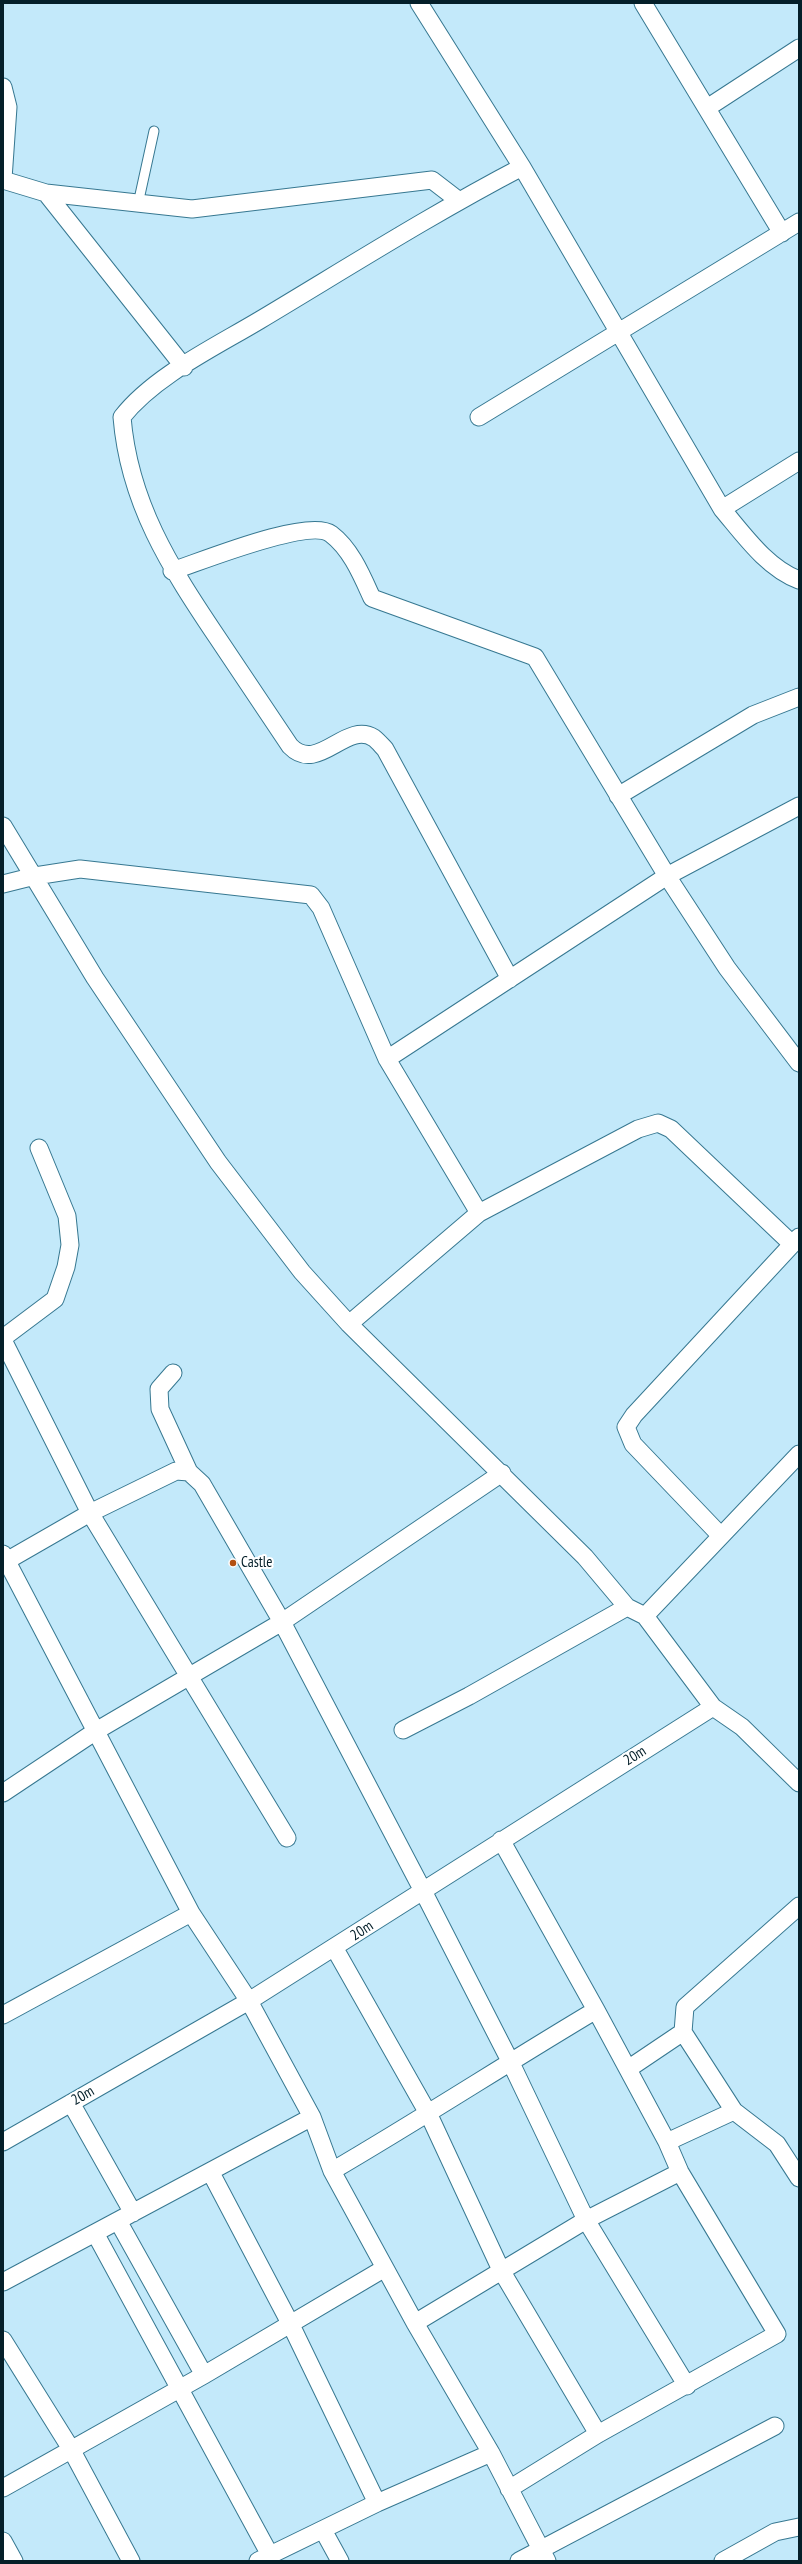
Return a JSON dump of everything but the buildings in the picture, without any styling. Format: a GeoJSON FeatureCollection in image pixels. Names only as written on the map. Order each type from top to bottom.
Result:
{"type":"FeatureCollection","features":[{"type":"Feature","properties":{"kind":"street"},"geometry":{"type":"LineString","coordinates":[[419,3],[522,167],[617,333],[722,509],[752,544],[785,575],[799,580]]}},
{"type":"Feature","properties":{"kind":"street"},"geometry":{"type":"LineString","coordinates":[[643,3],[782,233]]}},
{"type":"Feature","properties":{"kind":"street"},"geometry":{"type":"LineString","coordinates":[[707,108],[799,48]]}},
{"type":"Feature","properties":{"kind":"street"},"geometry":{"type":"LineString","coordinates":[[3,87],[8,107],[3,180],[46,193],[192,209],[432,180],[458,200]]}},
{"type":"Feature","properties":{"kind":"street"},"geometry":{"type":"LineString","coordinates":[[510,979],[385,749],[374,738],[358,734],[310,756],[298,754],[290,746],[172,571],[152,532],[133,484],[124,438],[122,417],[136,399],[184,367],[458,200],[522,167]]}},
{"type":"Feature","properties":{"kind":"street"},"geometry":{"type":"LineString","coordinates":[[46,193],[184,367]]}},
{"type":"Feature","properties":{"kind":"street"},"geometry":{"type":"LineString","coordinates":[[479,417],[799,222]]}},
{"type":"Feature","properties":{"kind":"street"},"geometry":{"type":"LineString","coordinates":[[722,509],[799,461]]}},
{"type":"Feature","properties":{"kind":"street"},"geometry":{"type":"LineString","coordinates":[[172,571],[280,534],[309,530],[330,533],[345,548],[372,598],[535,657],[667,876],[727,968],[799,1063]]}},
{"type":"Feature","properties":{"kind":"street"},"geometry":{"type":"LineString","coordinates":[[618,796],[753,715],[799,697]]}},
{"type":"Feature","properties":{"kind":"street"},"geometry":{"type":"LineString","coordinates":[[387,1059],[667,876],[799,806]]}},
{"type":"Feature","properties":{"kind":"street"},"geometry":{"type":"LineString","coordinates":[[3,826],[35,876],[95,978],[218,1162],[302,1272],[349,1324],[502,1473],[585,1557],[627,1607],[645,1616],[713,1706],[742,1727],[799,1783]]}},
{"type":"Feature","properties":{"kind":"street"},"geometry":{"type":"LineString","coordinates":[[3,884],[35,876],[80,869],[311,895],[321,908],[387,1059],[479,1213]]}},
{"type":"Feature","properties":{"kind":"street"},"geometry":{"type":"LineString","coordinates":[[349,1324],[479,1213],[638,1129],[658,1124],[671,1129],[795,1240],[634,1415],[626,1427],[633,1444],[721,1536]]}},
{"type":"Feature","properties":{"kind":"street"},"geometry":{"type":"LineString","coordinates":[[38,1148],[67,1216],[70,1245],[66,1267],[55,1299],[3,1339],[90,1513],[187,1676],[287,1838]]}},
{"type":"Feature","properties":{"kind":"street"},"geometry":{"type":"LineString","coordinates":[[173,1373],[159,1389],[160,1409],[189,1472],[202,1484],[282,1622],[510,2061],[586,2220],[687,2386]]}},
{"type":"Feature","properties":{"kind":"street"},"geometry":{"type":"LineString","coordinates":[[645,1616],[799,1454]]}},
{"type":"Feature","properties":{"kind":"street"},"geometry":{"type":"LineString","coordinates":[[189,1472],[176,1471],[90,1513],[4,1559],[191,1913],[249,2001],[312,2117],[332,2171],[415,2323],[491,2453],[544,2555]]}},
{"type":"Feature","properties":{"kind":"street"},"geometry":{"type":"LineString","coordinates":[[3,1793],[96,1731],[187,1676],[282,1622],[502,1473]]}},
{"type":"Feature","properties":{"kind":"street"},"geometry":{"type":"LineString","coordinates":[[403,1730],[469,1696],[627,1607]]}},
{"type":"Feature","properties":{"kind":"street","name":"20m"},"geometry":{"type":"LineString","coordinates":[[3,2142],[249,2001],[335,1948],[501,1840],[713,1706]]}},
{"type":"Feature","properties":{"kind":"street"},"geometry":{"type":"LineString","coordinates":[[501,1840],[628,2069],[667,2142],[680,2172],[777,2334],[687,2386],[598,2434],[509,2489]]}},
{"type":"Feature","properties":{"kind":"street"},"geometry":{"type":"LineString","coordinates":[[799,1906],[685,2007],[683,2032],[734,2111],[777,2144],[799,2178]]}},
{"type":"Feature","properties":{"kind":"street"},"geometry":{"type":"LineString","coordinates":[[3,2015],[191,1913]]}},
{"type":"Feature","properties":{"kind":"street"},"geometry":{"type":"LineString","coordinates":[[335,1948],[429,2115],[501,2270],[598,2434]]}},
{"type":"Feature","properties":{"kind":"street"},"geometry":{"type":"LineString","coordinates":[[332,2171],[429,2115],[510,2061],[596,2010]]}},
{"type":"Feature","properties":{"kind":"street"},"geometry":{"type":"LineString","coordinates":[[628,2069],[683,2032]]}},
{"type":"Feature","properties":{"kind":"street"},"geometry":{"type":"LineString","coordinates":[[71,2103],[133,2213]]}},
{"type":"Feature","properties":{"kind":"street"},"geometry":{"type":"LineString","coordinates":[[667,2142],[734,2111]]}},
{"type":"Feature","properties":{"kind":"street"},"geometry":{"type":"LineString","coordinates":[[3,2282],[211,2173],[312,2117]]}},
{"type":"Feature","properties":{"kind":"street"},"geometry":{"type":"LineString","coordinates":[[415,2323],[586,2220],[680,2172]]}},
{"type":"Feature","properties":{"kind":"street"},"geometry":{"type":"LineString","coordinates":[[211,2173],[292,2325],[377,2503]]}},
{"type":"Feature","properties":{"kind":"street"},"geometry":{"type":"LineString","coordinates":[[118,2221],[204,2376]]}},
{"type":"Feature","properties":{"kind":"street"},"geometry":{"type":"LineString","coordinates":[[95,2233],[178,2390],[264,2558],[377,2503],[491,2453]]}},
{"type":"Feature","properties":{"kind":"street"},"geometry":{"type":"LineString","coordinates":[[3,2488],[204,2376],[292,2325],[385,2268]]}},
{"type":"Feature","properties":{"kind":"street"},"geometry":{"type":"LineString","coordinates":[[3,2340],[71,2449],[131,2561]]}},
{"type":"Feature","properties":{"kind":"street"},"geometry":{"type":"LineString","coordinates":[[519,2561],[544,2555],[775,2426]]}},
{"type":"Feature","properties":{"kind":"street"},"geometry":{"type":"LineString","coordinates":[[723,2561],[775,2532],[799,2527]]}},
{"type":"Feature","properties":{"kind":"street"},"geometry":{"type":"LineString","coordinates":[[323,2530],[340,2561]]}},
{"type":"Feature","properties":{"kind":"street"},"geometry":{"type":"LineString","coordinates":[[3,2541],[14,2561]]}},
{"type":"Feature","properties":{"kind":"lane"},"geometry":{"type":"LineString","coordinates":[[138,204],[154,131]]}},
{"type":"Feature","properties":{"kind":"place","name":"Castle"},"geometry":{"type":"Point","coordinates":[233,1563]}}]}
